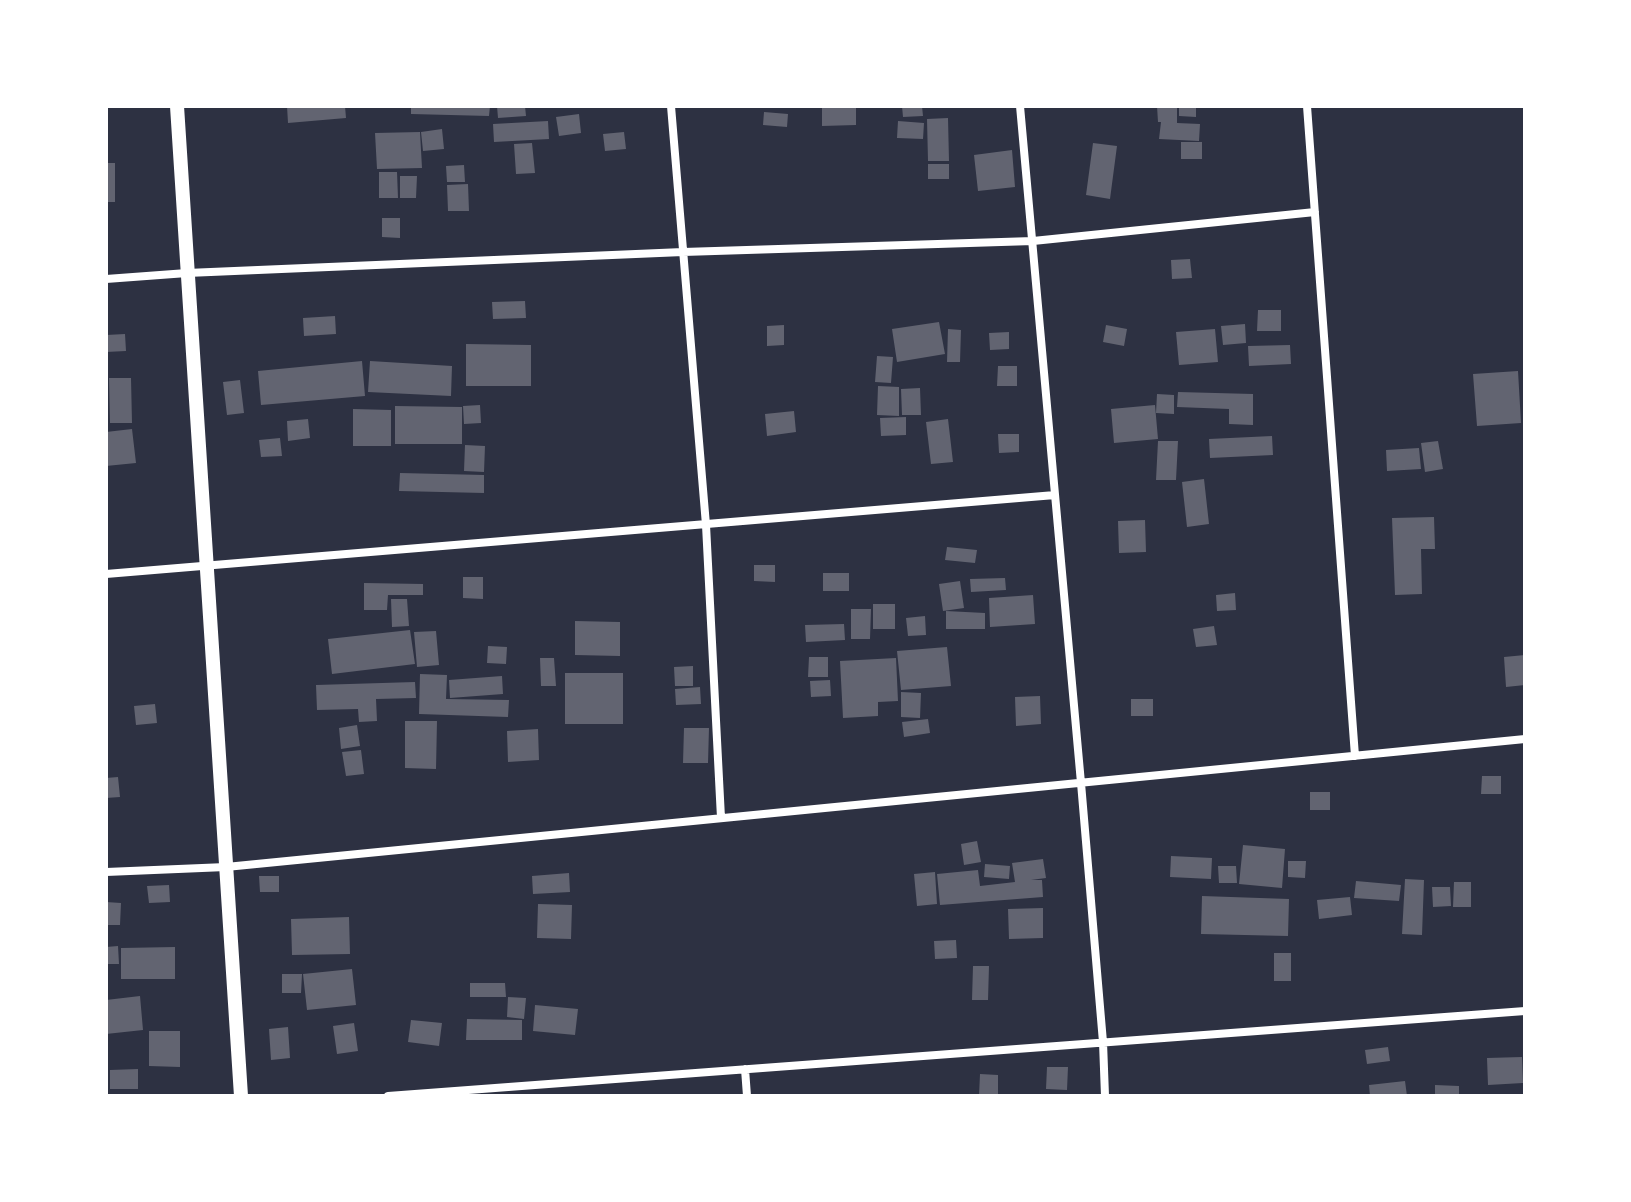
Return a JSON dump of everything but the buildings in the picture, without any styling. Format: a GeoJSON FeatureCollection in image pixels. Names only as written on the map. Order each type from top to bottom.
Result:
{"type":"FeatureCollection","features":[{"type":"Feature","properties":{"kind":"street"},"geometry":{"type":"LineString","coordinates":[[177,106],[241,1096]]}},
{"type":"Feature","properties":{"kind":"street"},"geometry":{"type":"LineString","coordinates":[[671,106],[706,525],[721,818]]}},
{"type":"Feature","properties":{"kind":"street"},"geometry":{"type":"LineString","coordinates":[[1020,106],[1081,783],[1105,1096]]}},
{"type":"Feature","properties":{"kind":"street"},"geometry":{"type":"LineString","coordinates":[[1307,106],[1355,756]]}},
{"type":"Feature","properties":{"kind":"street"},"geometry":{"type":"LineString","coordinates":[[106,279],[683,252],[1033,241],[1315,212]]}},
{"type":"Feature","properties":{"kind":"street"},"geometry":{"type":"LineString","coordinates":[[106,574],[1055,495]]}},
{"type":"Feature","properties":{"kind":"street"},"geometry":{"type":"LineString","coordinates":[[106,872],[226,867],[1525,739]]}},
{"type":"Feature","properties":{"kind":"street"},"geometry":{"type":"LineString","coordinates":[[388,1096],[1525,1011]]}},
{"type":"Feature","properties":{"kind":"street"},"geometry":{"type":"LineString","coordinates":[[745,1069],[747,1096]]}}]}
